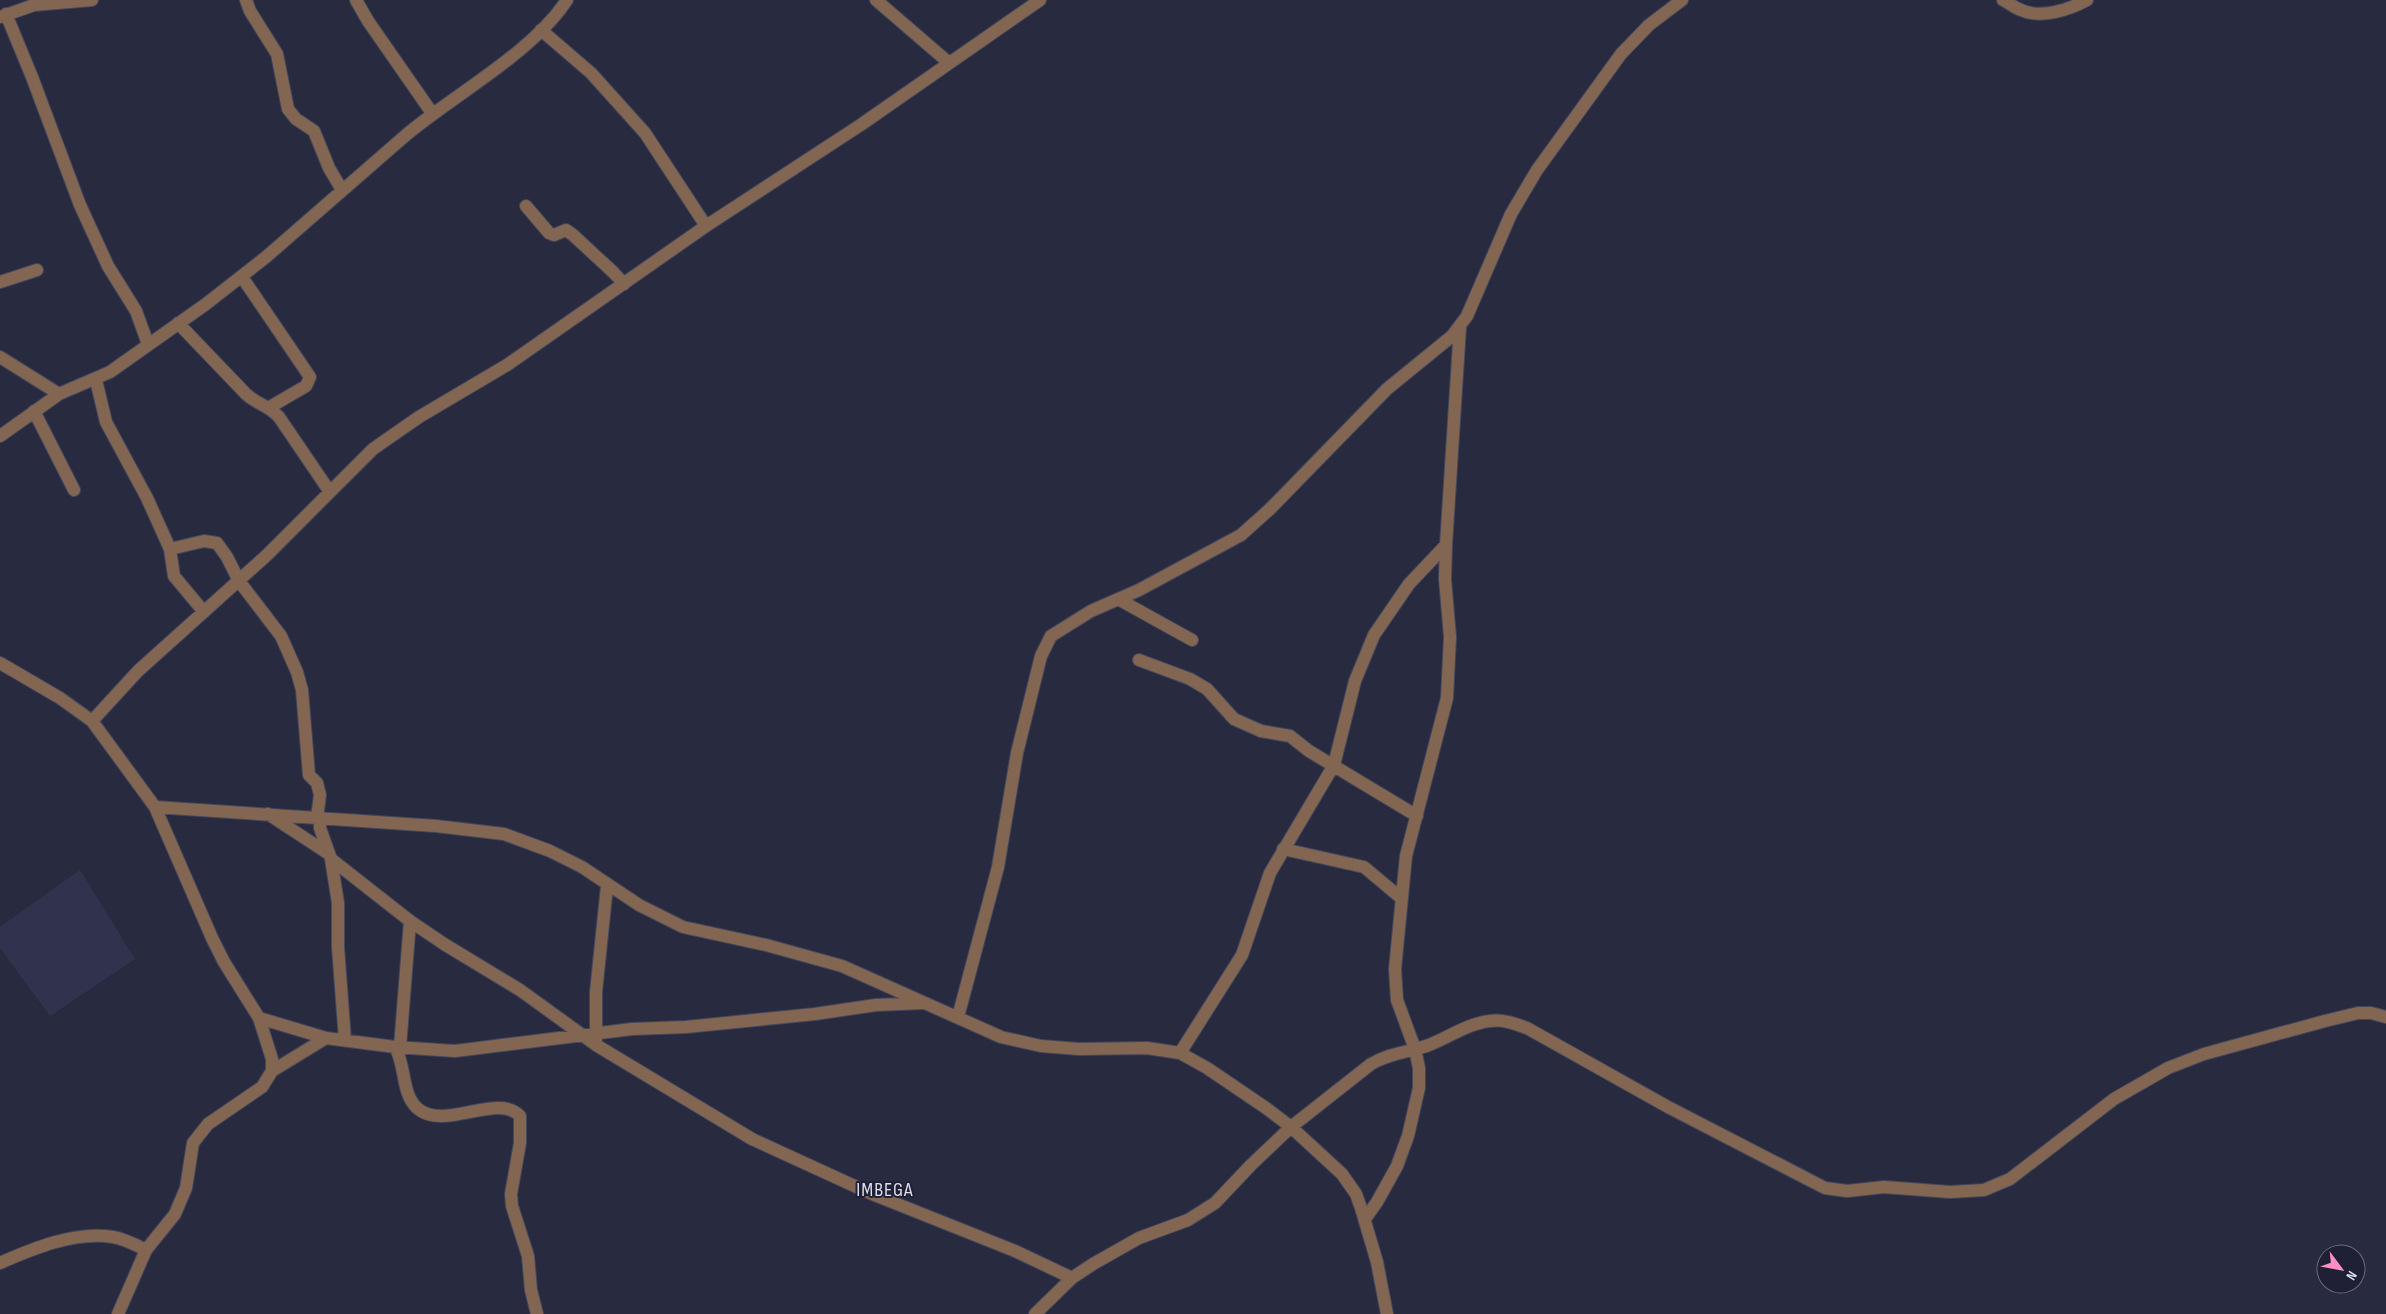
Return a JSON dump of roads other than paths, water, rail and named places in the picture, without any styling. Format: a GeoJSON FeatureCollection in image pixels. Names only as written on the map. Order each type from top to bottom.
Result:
{"type":"FeatureCollection","features":[{"type":"Feature","properties":{"kind":"street"},"geometry":{"type":"LineString","coordinates":[[92,0],[34,5],[3,16],[37,90],[80,205],[108,266],[136,311],[148,344]]}},
{"type":"Feature","properties":{"kind":"street"},"geometry":{"type":"LineString","coordinates":[[246,0],[250,11],[277,54],[288,109],[296,119],[314,131],[329,168],[342,190]]}},
{"type":"Feature","properties":{"kind":"street"},"geometry":{"type":"LineString","coordinates":[[356,0],[368,21],[432,113]]}},
{"type":"Feature","properties":{"kind":"street"},"geometry":{"type":"LineString","coordinates":[[876,0],[948,62]]}},
{"type":"Feature","properties":{"kind":"street"},"geometry":{"type":"LineString","coordinates":[[92,721],[138,671],[239,581],[373,449],[394,433],[507,365],[706,226],[862,124],[1024,4],[1040,0]]}},
{"type":"Feature","properties":{"kind":"street"},"geometry":{"type":"LineString","coordinates":[[958,1018],[998,867],[1017,753],[1041,656],[1051,636],[1091,611],[1139,590],[1241,535],[1270,509],[1387,389],[1460,327],[1511,214],[1537,170],[1620,54],[1649,25],[1682,0]]}},
{"type":"Feature","properties":{"kind":"street"},"geometry":{"type":"LineString","coordinates":[[2003,0],[2021,11],[2047,13],[2087,0]]}},
{"type":"Feature","properties":{"kind":"street"},"geometry":{"type":"LineString","coordinates":[[0,436],[60,394],[96,380],[125,363],[148,344],[242,277],[432,113],[495,69],[540,30],[564,2]]}},
{"type":"Feature","properties":{"kind":"street"},"geometry":{"type":"LineString","coordinates":[[540,30],[591,73],[645,133],[706,226]]}},
{"type":"Feature","properties":{"kind":"street"},"geometry":{"type":"LineString","coordinates":[[526,206],[536,220],[552,235],[564,230],[573,235],[602,260],[624,284]]}},
{"type":"Feature","properties":{"kind":"street"},"geometry":{"type":"LineString","coordinates":[[0,282],[37,270]]}},
{"type":"Feature","properties":{"kind":"street"},"geometry":{"type":"LineString","coordinates":[[242,277],[310,377],[306,386],[270,407]]}},
{"type":"Feature","properties":{"kind":"street"},"geometry":{"type":"LineString","coordinates":[[178,323],[254,402],[270,407],[295,438],[330,492]]}},
{"type":"Feature","properties":{"kind":"street"},"geometry":{"type":"LineString","coordinates":[[1365,1219],[1387,1186],[1408,1136],[1419,1088],[1419,1068],[1415,1049],[1396,1000],[1396,941],[1406,856],[1447,698],[1450,637],[1445,579],[1446,545],[1460,327]]}},
{"type":"Feature","properties":{"kind":"street"},"geometry":{"type":"LineString","coordinates":[[0,357],[60,394]]}},
{"type":"Feature","properties":{"kind":"street"},"geometry":{"type":"LineString","coordinates":[[96,380],[106,422],[147,498],[170,548],[174,576],[204,612]]}},
{"type":"Feature","properties":{"kind":"street"},"geometry":{"type":"LineString","coordinates":[[34,411],[74,490]]}},
{"type":"Feature","properties":{"kind":"street"},"geometry":{"type":"LineString","coordinates":[[170,548],[204,541],[214,542],[222,548],[239,581],[281,636],[300,680],[309,775],[316,784],[320,795],[319,818],[321,834],[330,857],[338,903],[338,947],[345,1040]]}},
{"type":"Feature","properties":{"kind":"street"},"geometry":{"type":"LineString","coordinates":[[1180,1053],[1242,954],[1270,873],[1334,765],[1355,681],[1374,635],[1409,584],[1446,545]]}},
{"type":"Feature","properties":{"kind":"street"},"geometry":{"type":"LineString","coordinates":[[1118,599],[1192,640]]}},
{"type":"Feature","properties":{"kind":"street"},"geometry":{"type":"LineString","coordinates":[[1139,660],[1190,679],[1207,689],[1234,719],[1261,731],[1290,736],[1309,751],[1417,816]]}},
{"type":"Feature","properties":{"kind":"street"},"geometry":{"type":"LineString","coordinates":[[0,663],[60,698],[92,721],[155,807],[212,938],[224,962],[259,1018],[269,1048],[272,1072]]}},
{"type":"Feature","properties":{"kind":"street"},"geometry":{"type":"LineString","coordinates":[[155,807],[436,826],[504,834],[550,851],[582,867],[607,886],[658,916],[684,927],[766,945],[842,966],[1002,1037],[1041,1046],[1147,1048],[1180,1053],[1232,1084],[1291,1127],[1342,1174],[1356,1194],[1365,1219],[1377,1262],[1387,1314]]}},
{"type":"Feature","properties":{"kind":"street"},"geometry":{"type":"LineString","coordinates":[[268,814],[330,857],[410,921],[520,990],[583,1035],[596,1040],[706,1113],[773,1150],[872,1194],[1015,1251],[1072,1278]]}},
{"type":"Feature","properties":{"kind":"street"},"geometry":{"type":"LineString","coordinates":[[1284,849],[1364,867],[1401,898]]}},
{"type":"Feature","properties":{"kind":"street"},"geometry":{"type":"LineString","coordinates":[[596,1040],[596,992],[607,886]]}},
{"type":"Feature","properties":{"kind":"street"},"geometry":{"type":"LineString","coordinates":[[410,921],[398,1047],[412,1102],[425,1113],[448,1115],[502,1108],[512,1110],[520,1116],[520,1144],[511,1194],[512,1206],[514,1220],[528,1256],[531,1290],[537,1314]]}},
{"type":"Feature","properties":{"kind":"street"},"geometry":{"type":"LineString","coordinates":[[596,1040],[632,1029],[686,1027],[807,1015],[876,1005],[928,1003]]}},
{"type":"Feature","properties":{"kind":"street"},"geometry":{"type":"LineString","coordinates":[[1035,1314],[1072,1278],[1139,1238],[1188,1220],[1203,1212],[1215,1203],[1291,1127],[1371,1064],[1384,1056],[1415,1049],[1490,1021],[1513,1023],[1528,1028],[1668,1106],[1825,1188],[1848,1192],[1884,1187],[1967,1192],[1984,1190],[2010,1179],[2114,1099],[2168,1068],[2204,1054],[2358,1013],[2371,1013],[2386,1017]]}},
{"type":"Feature","properties":{"kind":"street"},"geometry":{"type":"LineString","coordinates":[[259,1018],[326,1038],[398,1047],[455,1051],[583,1035]]}},
{"type":"Feature","properties":{"kind":"street"},"geometry":{"type":"LineString","coordinates":[[118,1314],[146,1250],[175,1214],[186,1188],[193,1143],[198,1134],[208,1124],[262,1087],[272,1072],[326,1038]]}},
{"type":"Feature","properties":{"kind":"street"},"geometry":{"type":"LineString","coordinates":[[0,1263],[32,1249],[64,1240],[102,1236],[126,1241],[146,1250]]}},
{"type":"Feature","properties":{"kind":"district","name":"IMBEGA"},"geometry":{"type":"Point","coordinates":[885,1190]}}]}
